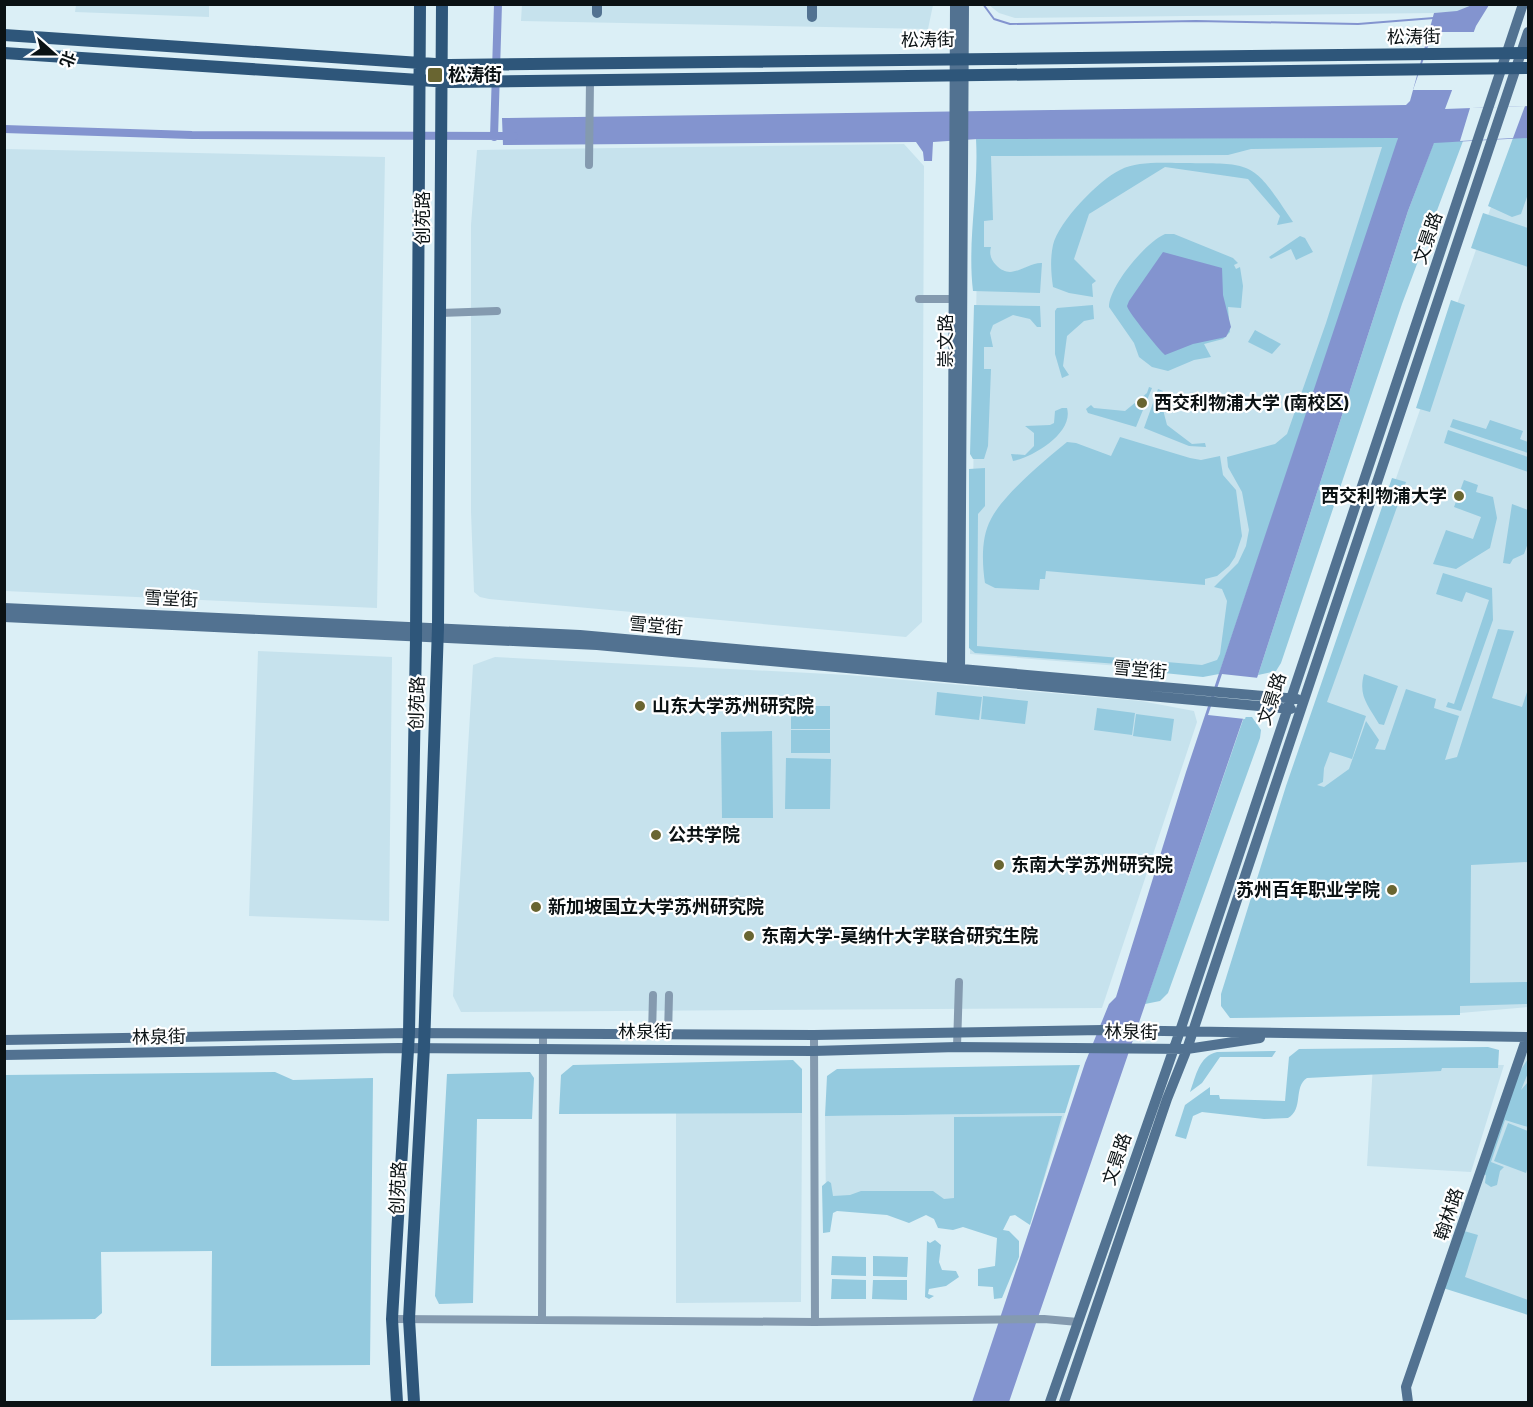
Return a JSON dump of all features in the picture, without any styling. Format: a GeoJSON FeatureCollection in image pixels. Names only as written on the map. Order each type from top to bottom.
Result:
{"type":"FeatureCollection","features":[{"type":"Feature","properties":{"kind":"main road","name":"创苑路"},"geometry":{"type":"LineString","coordinates":[[397,1402],[392,1319],[409,1033],[416,632],[421,154],[420,4]]}},
{"type":"Feature","properties":{"kind":"main road","name":"创苑路"},"geometry":{"type":"LineString","coordinates":[[414,1402],[409,1319],[425,1033],[438,633],[442,4]]}},
{"type":"Feature","properties":{"kind":"main road"},"geometry":{"type":"LineString","coordinates":[[812,4],[812,17]]}},
{"type":"Feature","properties":{"kind":"main road","name":"崇文路"},"geometry":{"type":"LineString","coordinates":[[955,4],[960,73],[954,299],[956,674]]}},
{"type":"Feature","properties":{"kind":"main road","name":"崇文路"},"geometry":{"type":"LineString","coordinates":[[959,58],[964,4]]}},
{"type":"Feature","properties":{"kind":"main road","name":"文景路"},"geometry":{"type":"LineString","coordinates":[[1050,1402],[1180,1031],[1523,4]]}},
{"type":"Feature","properties":{"kind":"main road","name":"文景路"},"geometry":{"type":"LineString","coordinates":[[1064,1402],[1163,1110],[1187,1049],[1505,101],[1522,68],[1528,32]]}},
{"type":"Feature","properties":{"kind":"main road","name":"松涛街"},"geometry":{"type":"LineString","coordinates":[[4,35],[441,65],[1525,53]]}},
{"type":"Feature","properties":{"kind":"main road","name":"松涛街"},"geometry":{"type":"LineString","coordinates":[[4,53],[477,82],[960,73],[1522,68]]}},
{"type":"Feature","properties":{"kind":"main road","name":"雪堂街"},"geometry":{"type":"LineString","coordinates":[[4,608],[416,632]]}},
{"type":"Feature","properties":{"kind":"main road","name":"雪堂街"},"geometry":{"type":"LineString","coordinates":[[4,617],[438,633],[956,674],[1302,705]]}},
{"type":"Feature","properties":{"kind":"main road","name":"林泉街"},"geometry":{"type":"LineString","coordinates":[[4,1040],[409,1033],[814,1035],[1102,1030],[1528,1036]]}},
{"type":"Feature","properties":{"kind":"main road","name":"林泉街"},"geometry":{"type":"LineString","coordinates":[[4,1055],[407,1048],[813,1051],[957,1047],[1187,1049],[1284,1034]]}},
{"type":"Feature","properties":{"kind":"main road","name":"翰林路"},"geometry":{"type":"LineString","coordinates":[[1408,1402],[1407,1387],[1528,1036]]}},
{"type":"Feature","properties":{"kind":"street"},"geometry":{"type":"LineString","coordinates":[[589,165],[590,80]]}},
{"type":"Feature","properties":{"kind":"street"},"geometry":{"type":"LineString","coordinates":[[922,299],[954,299]]}},
{"type":"Feature","properties":{"kind":"street"},"geometry":{"type":"LineString","coordinates":[[440,313],[497,311]]}},
{"type":"Feature","properties":{"kind":"street"},"geometry":{"type":"LineString","coordinates":[[957,1047],[959,982]]}},
{"type":"Feature","properties":{"kind":"street"},"geometry":{"type":"LineString","coordinates":[[668,1035],[669,994]]}},
{"type":"Feature","properties":{"kind":"street"},"geometry":{"type":"LineString","coordinates":[[652,1035],[653,995]]}},
{"type":"Feature","properties":{"kind":"street"},"geometry":{"type":"LineString","coordinates":[[543,1035],[543,1319]]}},
{"type":"Feature","properties":{"kind":"street"},"geometry":{"type":"LineString","coordinates":[[814,1035],[815,1322]]}},
{"type":"Feature","properties":{"kind":"street"},"geometry":{"type":"LineString","coordinates":[[392,1319],[815,1322],[1044,1318],[1078,1322]]}},
{"type":"Feature","properties":{"kind":"shaded area"},"geometry":{"type":"Polygon","coordinates":[[[522,4],[933,5],[928,29],[521,21],[522,4]]]}},
{"type":"Feature","properties":{"kind":"shaded area"},"geometry":{"type":"Polygon","coordinates":[[[76,5],[209,5],[209,17],[75,12],[76,5]]]}},
{"type":"Feature","properties":{"kind":"shaded area"},"geometry":{"type":"Polygon","coordinates":[[[989,5],[1472,5],[1456,12],[1434,13],[1015,18],[999,13],[989,5]]]}},
{"type":"Feature","properties":{"kind":"shaded area"},"geometry":{"type":"Polygon","coordinates":[[[1472,5],[1489,5],[1476,26],[1445,109],[1528,106],[1528,138],[1434,143],[1408,211],[1258,675],[1009,1402],[972,1402],[1085,1063],[1109,1004],[1116,997],[1186,772],[1398,138],[978,139],[933,142],[932,161],[924,161],[923,152],[916,142],[503,145],[502,118],[1406,105],[1410,101],[1434,13],[1457,11],[1472,5]]]}},
{"type":"Feature","properties":{"kind":"shaded area"},"geometry":{"type":"Polygon","coordinates":[[[1392,136],[1398,138],[1397,145],[1219,674],[1203,677],[1154,672],[1155,661],[1202,665],[1217,660],[1220,654],[1227,601],[1222,589],[1214,587],[1238,563],[1246,546],[1249,530],[1242,492],[1228,467],[1227,457],[1275,444],[1287,434],[1326,323],[1382,147],[1251,149],[1228,155],[991,156],[993,220],[984,221],[984,247],[991,247],[990,254],[993,261],[1002,270],[1008,272],[1042,263],[1040,293],[973,291],[971,253],[976,139],[1392,136]]]}},
{"type":"Feature","properties":{"kind":"shaded area"},"geometry":{"type":"Polygon","coordinates":[[[1513,138],[1528,138],[1528,194],[1521,214],[1512,217],[1488,206],[1513,138]]]}},
{"type":"Feature","properties":{"kind":"shaded area"},"geometry":{"type":"Polygon","coordinates":[[[1463,141],[1402,304],[1281,663],[1276,671],[1258,675],[1408,211],[1434,142],[1463,141]]]}},
{"type":"Feature","properties":{"kind":"shaded area"},"geometry":{"type":"Polygon","coordinates":[[[904,144],[924,166],[922,622],[906,637],[489,599],[480,597],[474,592],[471,512],[471,225],[477,150],[904,144]]]}},
{"type":"Feature","properties":{"kind":"shaded area"},"geometry":{"type":"Polygon","coordinates":[[[1513,144],[1528,145],[1528,1007],[1449,1014],[1233,1018],[1221,999],[1295,767],[1513,144]]]}},
{"type":"Feature","properties":{"kind":"shaded area","name":"西交利物浦大学 (南校区)"},"geometry":{"type":"Polygon","coordinates":[[[1397,145],[1219,674],[970,654],[979,152],[1397,145]]]}},
{"type":"Feature","properties":{"kind":"shaded area"},"geometry":{"type":"Polygon","coordinates":[[[5,149],[385,157],[377,608],[5,591],[5,149]]]}},
{"type":"Feature","properties":{"kind":"shaded area"},"geometry":{"type":"Polygon","coordinates":[[[1150,163],[1238,165],[1259,176],[1293,222],[1277,225],[1280,216],[1248,179],[1165,167],[1089,214],[1074,259],[1096,281],[1092,284],[1093,297],[1069,293],[1053,287],[1051,255],[1057,235],[1071,213],[1111,175],[1127,167],[1150,163]]]}},
{"type":"Feature","properties":{"kind":"shaded area"},"geometry":{"type":"Polygon","coordinates":[[[1483,213],[1528,228],[1528,267],[1471,248],[1483,213]]]}},
{"type":"Feature","properties":{"kind":"shaded area"},"geometry":{"type":"Polygon","coordinates":[[[1165,234],[1174,234],[1233,258],[1238,263],[1234,265],[1236,269],[1240,267],[1243,286],[1241,308],[1228,307],[1230,332],[1223,339],[1204,344],[1211,357],[1194,360],[1168,371],[1152,367],[1139,357],[1134,343],[1109,307],[1115,288],[1130,266],[1148,246],[1165,234]]]}},
{"type":"Feature","properties":{"kind":"shaded area"},"geometry":{"type":"Polygon","coordinates":[[[1300,236],[1305,238],[1313,252],[1296,260],[1291,249],[1271,259],[1269,257],[1300,236]]]}},
{"type":"Feature","properties":{"kind":"shaded area"},"geometry":{"type":"Polygon","coordinates":[[[1163,252],[1222,268],[1223,295],[1231,327],[1226,337],[1193,344],[1165,355],[1138,323],[1127,306],[1163,252]]]}},
{"type":"Feature","properties":{"kind":"shaded area"},"geometry":{"type":"Polygon","coordinates":[[[1451,300],[1465,305],[1430,412],[1416,408],[1451,300]]]}},
{"type":"Feature","properties":{"kind":"shaded area"},"geometry":{"type":"Polygon","coordinates":[[[974,305],[1040,306],[1041,327],[1037,327],[1030,319],[1013,315],[993,325],[990,333],[993,347],[984,347],[984,369],[991,369],[988,446],[984,459],[973,459],[970,454],[974,305]]]}},
{"type":"Feature","properties":{"kind":"shaded area"},"geometry":{"type":"Polygon","coordinates":[[[1093,305],[1094,319],[1084,321],[1067,336],[1063,366],[1069,375],[1062,378],[1055,354],[1055,311],[1057,308],[1093,305]]]}},
{"type":"Feature","properties":{"kind":"shaded area"},"geometry":{"type":"Polygon","coordinates":[[[1255,330],[1281,344],[1272,354],[1248,342],[1255,330]]]}},
{"type":"Feature","properties":{"kind":"shaded area"},"geometry":{"type":"Polygon","coordinates":[[[1149,387],[1152,388],[1136,427],[1088,413],[1086,409],[1091,405],[1094,408],[1125,411],[1147,393],[1149,387]]]}},
{"type":"Feature","properties":{"kind":"shaded area"},"geometry":{"type":"Polygon","coordinates":[[[1158,389],[1163,391],[1161,402],[1167,425],[1192,444],[1205,443],[1206,447],[1189,446],[1144,428],[1158,389]]]}},
{"type":"Feature","properties":{"kind":"shaded area"},"geometry":{"type":"Polygon","coordinates":[[[1067,408],[1068,417],[1058,435],[1031,455],[1013,461],[1011,454],[1025,455],[1034,446],[1034,433],[1025,426],[1050,425],[1054,423],[1055,411],[1067,408]]]}},
{"type":"Feature","properties":{"kind":"shaded area"},"geometry":{"type":"Polygon","coordinates":[[[1453,419],[1486,429],[1490,420],[1523,431],[1520,439],[1528,442],[1528,453],[1450,427],[1453,419]]]}},
{"type":"Feature","properties":{"kind":"shaded area"},"geometry":{"type":"Polygon","coordinates":[[[1448,430],[1528,457],[1528,472],[1444,443],[1448,430]]]}},
{"type":"Feature","properties":{"kind":"shaded area"},"geometry":{"type":"Polygon","coordinates":[[[1120,437],[1190,458],[1201,460],[1220,456],[1223,475],[1236,490],[1242,536],[1235,557],[1229,566],[1217,576],[1205,579],[1205,585],[1046,571],[1045,579],[1040,579],[1039,590],[995,588],[985,583],[983,550],[985,534],[991,519],[1014,489],[1067,442],[1111,456],[1120,437]]]}},
{"type":"Feature","properties":{"kind":"shaded area"},"geometry":{"type":"Polygon","coordinates":[[[985,468],[985,506],[978,514],[977,646],[1144,660],[1144,666],[975,653],[969,648],[969,469],[985,468]]]}},
{"type":"Feature","properties":{"kind":"shaded area","name":"苏州百年职业学院"},"geometry":{"type":"Polygon","coordinates":[[[1392,478],[1406,482],[1327,702],[1366,716],[1352,759],[1330,752],[1324,768],[1323,782],[1317,785],[1324,787],[1349,769],[1366,721],[1379,740],[1375,749],[1385,750],[1406,689],[1436,699],[1434,708],[1459,716],[1445,760],[1457,757],[1498,629],[1514,631],[1492,698],[1522,707],[1528,689],[1528,862],[1471,865],[1470,983],[1528,982],[1528,1004],[1460,1006],[1460,1015],[1230,1018],[1221,1006],[1221,994],[1286,786],[1392,478]]]}},
{"type":"Feature","properties":{"kind":"shaded area"},"geometry":{"type":"Polygon","coordinates":[[[1464,480],[1478,485],[1476,492],[1493,497],[1497,518],[1490,548],[1456,569],[1433,564],[1446,530],[1473,539],[1481,517],[1454,507],[1464,480]]]}},
{"type":"Feature","properties":{"kind":"shaded area"},"geometry":{"type":"Polygon","coordinates":[[[1512,504],[1528,510],[1528,543],[1524,554],[1513,559],[1510,564],[1503,563],[1512,504]]]}},
{"type":"Feature","properties":{"kind":"shaded area"},"geometry":{"type":"Polygon","coordinates":[[[1443,573],[1492,588],[1493,620],[1461,711],[1446,707],[1448,702],[1454,704],[1489,600],[1466,592],[1462,602],[1436,594],[1443,573]]]}},
{"type":"Feature","properties":{"kind":"shaded area"},"geometry":{"type":"Polygon","coordinates":[[[258,651],[392,657],[389,921],[249,916],[258,651]]]}},
{"type":"Feature","properties":{"kind":"shaded area"},"geometry":{"type":"Polygon","coordinates":[[[495,657],[848,675],[1141,701],[1194,711],[1197,722],[1102,1008],[461,1012],[453,996],[473,665],[495,657]]]}},
{"type":"Feature","properties":{"kind":"shaded area"},"geometry":{"type":"Polygon","coordinates":[[[1364,674],[1398,686],[1384,725],[1379,724],[1365,700],[1362,688],[1364,674]]]}},
{"type":"Feature","properties":{"kind":"shaded area"},"geometry":{"type":"Polygon","coordinates":[[[937,692],[982,697],[979,720],[935,715],[937,692]]]}},
{"type":"Feature","properties":{"kind":"shaded area"},"geometry":{"type":"Polygon","coordinates":[[[983,696],[1028,701],[1025,724],[981,719],[983,696]]]}},
{"type":"Feature","properties":{"kind":"shaded area"},"geometry":{"type":"Polygon","coordinates":[[[791,706],[830,706],[830,729],[791,729],[791,706]]]}},
{"type":"Feature","properties":{"kind":"shaded area"},"geometry":{"type":"Polygon","coordinates":[[[1097,708],[1135,713],[1132,735],[1094,730],[1097,708]]]}},
{"type":"Feature","properties":{"kind":"shaded area"},"geometry":{"type":"Polygon","coordinates":[[[1136,714],[1174,719],[1171,741],[1133,736],[1136,714]]]}},
{"type":"Feature","properties":{"kind":"shaded area"},"geometry":{"type":"Polygon","coordinates":[[[1244,717],[1252,717],[1261,730],[1260,738],[1168,993],[1160,1001],[1145,1004],[1244,717]]]}},
{"type":"Feature","properties":{"kind":"shaded area"},"geometry":{"type":"Polygon","coordinates":[[[791,730],[830,730],[830,753],[791,753],[791,730]]]}},
{"type":"Feature","properties":{"kind":"shaded area"},"geometry":{"type":"Polygon","coordinates":[[[772,731],[773,818],[722,818],[721,732],[772,731]]]}},
{"type":"Feature","properties":{"kind":"shaded area"},"geometry":{"type":"Polygon","coordinates":[[[786,758],[831,759],[830,809],[785,809],[786,758]]]}},
{"type":"Feature","properties":{"kind":"shaded area"},"geometry":{"type":"Polygon","coordinates":[[[1488,1047],[1499,1050],[1498,1068],[1442,1068],[1441,1071],[1307,1078],[1300,1087],[1296,1109],[1288,1118],[1264,1119],[1202,1112],[1193,1116],[1186,1139],[1175,1136],[1185,1105],[1210,1087],[1210,1095],[1219,1095],[1220,1099],[1285,1101],[1289,1057],[1299,1049],[1488,1047]]]}},
{"type":"Feature","properties":{"kind":"shaded area"},"geometry":{"type":"Polygon","coordinates":[[[1276,1051],[1272,1057],[1220,1057],[1202,1083],[1190,1092],[1202,1062],[1211,1054],[1276,1051]]]}},
{"type":"Feature","properties":{"kind":"shaded area"},"geometry":{"type":"Polygon","coordinates":[[[1521,1054],[1528,1054],[1528,1307],[1443,1281],[1521,1054]]]}},
{"type":"Feature","properties":{"kind":"shaded area"},"geometry":{"type":"Polygon","coordinates":[[[1528,1059],[1528,1073],[1521,1090],[1528,1082],[1528,1127],[1505,1120],[1491,1162],[1504,1167],[1500,1171],[1497,1185],[1491,1187],[1485,1183],[1486,1175],[1482,1174],[1519,1072],[1528,1059]]]}},
{"type":"Feature","properties":{"kind":"shaded area"},"geometry":{"type":"Polygon","coordinates":[[[793,1060],[802,1069],[802,1113],[559,1114],[561,1075],[573,1065],[793,1060]]]}},
{"type":"Feature","properties":{"kind":"shaded area"},"geometry":{"type":"Polygon","coordinates":[[[1373,1064],[1504,1065],[1471,1172],[1367,1166],[1373,1064]]]}},
{"type":"Feature","properties":{"kind":"shaded area"},"geometry":{"type":"Polygon","coordinates":[[[1080,1065],[1065,1113],[825,1116],[827,1076],[837,1069],[1080,1065]]]}},
{"type":"Feature","properties":{"kind":"shaded area"},"geometry":{"type":"Polygon","coordinates":[[[275,1072],[293,1080],[373,1078],[370,1365],[211,1366],[212,1251],[101,1252],[102,1313],[95,1319],[5,1320],[5,1075],[275,1072]]]}},
{"type":"Feature","properties":{"kind":"shaded area"},"geometry":{"type":"Polygon","coordinates":[[[530,1072],[534,1078],[532,1119],[477,1119],[473,1303],[439,1304],[435,1296],[447,1074],[530,1072]]]}},
{"type":"Feature","properties":{"kind":"shaded area"},"geometry":{"type":"Polygon","coordinates":[[[676,1113],[802,1113],[801,1302],[676,1303],[676,1113]]]}},
{"type":"Feature","properties":{"kind":"shaded area"},"geometry":{"type":"Polygon","coordinates":[[[1065,1113],[1037,1202],[826,1206],[825,1116],[1065,1113]]]}},
{"type":"Feature","properties":{"kind":"shaded area"},"geometry":{"type":"Polygon","coordinates":[[[1062,1116],[1030,1225],[1015,1215],[1010,1216],[1003,1230],[1009,1231],[1019,1241],[1019,1257],[1002,1298],[994,1299],[993,1287],[978,1286],[978,1269],[995,1266],[997,1238],[963,1227],[953,1230],[938,1228],[934,1219],[926,1215],[909,1223],[887,1215],[837,1211],[833,1213],[830,1232],[823,1233],[822,1186],[828,1181],[831,1183],[833,1196],[850,1195],[861,1191],[933,1191],[944,1199],[954,1198],[954,1117],[1062,1116]]]}},
{"type":"Feature","properties":{"kind":"shaded area"},"geometry":{"type":"Polygon","coordinates":[[[1508,1123],[1528,1131],[1526,1173],[1494,1161],[1508,1123]]]}},
{"type":"Feature","properties":{"kind":"shaded area"},"geometry":{"type":"Polygon","coordinates":[[[1464,1231],[1478,1235],[1465,1277],[1528,1300],[1528,1315],[1443,1288],[1464,1231]]]}},
{"type":"Feature","properties":{"kind":"shaded area"},"geometry":{"type":"Polygon","coordinates":[[[935,1240],[941,1245],[939,1262],[942,1270],[956,1271],[959,1277],[946,1286],[929,1289],[928,1294],[934,1296],[929,1299],[925,1297],[927,1241],[930,1243],[935,1240]]]}},
{"type":"Feature","properties":{"kind":"shaded area"},"geometry":{"type":"Polygon","coordinates":[[[832,1256],[866,1257],[866,1276],[831,1275],[832,1256]]]}},
{"type":"Feature","properties":{"kind":"shaded area"},"geometry":{"type":"Polygon","coordinates":[[[873,1256],[908,1257],[907,1277],[873,1276],[873,1256]]]}},
{"type":"Feature","properties":{"kind":"shaded area"},"geometry":{"type":"Polygon","coordinates":[[[832,1279],[866,1280],[866,1299],[831,1299],[832,1279]]]}},
{"type":"Feature","properties":{"kind":"shaded area"},"geometry":{"type":"Polygon","coordinates":[[[873,1280],[907,1280],[907,1300],[872,1299],[873,1280]]]}},
{"type":"Feature","properties":{"kind":"pier"},"geometry":{"type":"Polygon","coordinates":[[[1433,32],[1477,32],[1454,90],[1413,90],[1433,32]]]}},
{"type":"Feature","properties":{"kind":"pier"},"geometry":{"type":"Polygon","coordinates":[[[1525,106],[1513,138],[1460,141],[1470,108],[1525,106]]]}},
{"type":"Feature","properties":{"kind":"pier"},"geometry":{"type":"Polygon","coordinates":[[[1222,674],[1259,678],[1245,719],[1208,715],[1222,674]]]}},
{"type":"Feature","properties":{"kind":"waterway"},"geometry":{"type":"LineString","coordinates":[[494,137],[498,4]]}},
{"type":"Feature","properties":{"kind":"waterway"},"geometry":{"type":"LineString","coordinates":[[983,4],[994,19],[1010,24],[1196,21],[1358,24],[1434,18]]}},
{"type":"Feature","properties":{"kind":"waterway"},"geometry":{"type":"LineString","coordinates":[[4,129],[192,135],[514,136]]}},
{"type":"Feature","properties":{"kind":"place","name":"松涛街"},"geometry":{"type":"Point","coordinates":[435,75]}},
{"type":"Feature","properties":{"kind":"place","name":"西交利物浦大学 (南校区)"},"geometry":{"type":"Point","coordinates":[1142,403]}},
{"type":"Feature","properties":{"kind":"place","name":"西交利物浦大学"},"geometry":{"type":"Point","coordinates":[1459,496]}},
{"type":"Feature","properties":{"kind":"place","name":"山东大学苏州研究院"},"geometry":{"type":"Point","coordinates":[640,706]}},
{"type":"Feature","properties":{"kind":"place","name":"公共学院"},"geometry":{"type":"Point","coordinates":[656,835]}},
{"type":"Feature","properties":{"kind":"place","name":"东南大学苏州研究院"},"geometry":{"type":"Point","coordinates":[999,865]}},
{"type":"Feature","properties":{"kind":"place","name":"苏州百年职业学院"},"geometry":{"type":"Point","coordinates":[1392,890]}},
{"type":"Feature","properties":{"kind":"place","name":"新加坡国立大学苏州研究院"},"geometry":{"type":"Point","coordinates":[536,907]}},
{"type":"Feature","properties":{"kind":"place","name":"东南大学-莫纳什大学联合研究生院"},"geometry":{"type":"Point","coordinates":[749,936]}}]}
